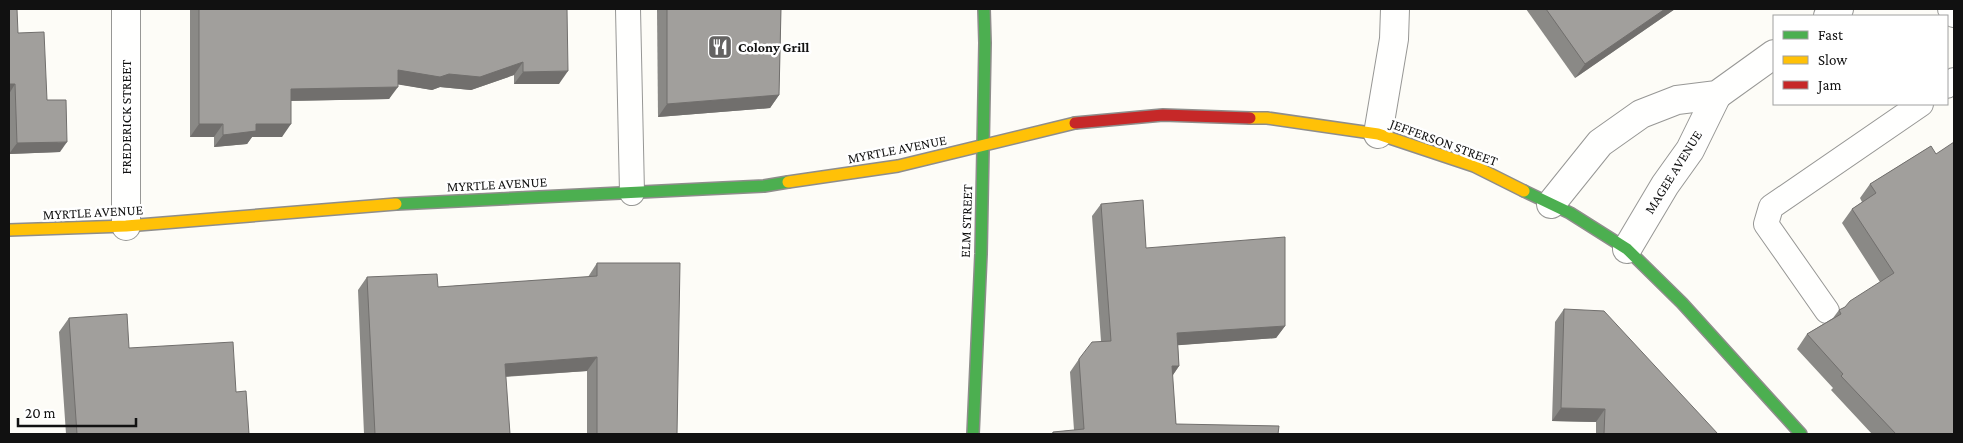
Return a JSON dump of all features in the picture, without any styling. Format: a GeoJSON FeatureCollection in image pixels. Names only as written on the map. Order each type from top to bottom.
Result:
{"type":"FeatureCollection","features":[{"type":"Feature","properties":{"kind":"street","name":"FREDERICK STREET"},"geometry":{"type":"LineString","coordinates":[[126,9],[126,226]]}},
{"type":"Feature","properties":{"kind":"street","name":"ELM STREET"},"geometry":{"type":"LineString","coordinates":[[973,434],[984,146],[984,9]]}},
{"type":"Feature","properties":{"kind":"street"},"geometry":{"type":"LineString","coordinates":[[1378,134],[1394,39],[1395,9]]}},
{"type":"Feature","properties":{"kind":"street","name":"MAGEE AVENUE"},"geometry":{"type":"LineString","coordinates":[[1551,204],[1600,143],[1641,114],[1678,100],[1717,94],[1773,55]]}},
{"type":"Feature","properties":{"kind":"street","name":"MAGEE AVENUE"},"geometry":{"type":"LineString","coordinates":[[1626,249],[1665,185],[1690,150],[1717,94]]}},
{"type":"Feature","properties":{"kind":"street","name":"JEFFERSON STREET"},"geometry":{"type":"LineString","coordinates":[[984,146],[1070,123],[1164,115],[1267,118],[1378,134],[1474,166],[1570,213],[1626,249],[1682,303],[1801,434]]}},
{"type":"Feature","properties":{"kind":"street","name":"MYRTLE AVENUE"},"geometry":{"type":"LineString","coordinates":[[9,230],[126,226],[398,204],[764,186],[898,166],[984,146]]}},
{"type":"Feature","properties":{"kind":"lane"},"geometry":{"type":"LineString","coordinates":[[628,9],[632,193]]}},
{"type":"Feature","properties":{"kind":"lane"},"geometry":{"type":"LineString","coordinates":[[1950,9],[1954,15]]}},
{"type":"Feature","properties":{"kind":"lane"},"geometry":{"type":"LineString","coordinates":[[1827,311],[1766,224],[1771,208],[1920,105]]}},
{"type":"Feature","properties":{"kind":"building"},"geometry":{"type":"Polygon","coordinates":[[[9,9],[17,9],[18,33],[44,32],[47,100],[66,100],[67,142],[17,143],[15,84],[9,84],[9,9]]]}},
{"type":"Feature","properties":{"kind":"building"},"geometry":{"type":"Polygon","coordinates":[[[199,9],[567,9],[568,71],[523,72],[523,62],[480,77],[449,74],[440,77],[398,70],[398,87],[291,89],[291,124],[256,124],[256,131],[223,135],[223,124],[199,124],[199,9]]]}},
{"type":"Feature","properties":{"kind":"building"},"geometry":{"type":"Polygon","coordinates":[[[667,9],[781,9],[779,95],[667,104],[667,9]]]}},
{"type":"Feature","properties":{"kind":"building"},"geometry":{"type":"Polygon","coordinates":[[[1546,9],[1665,9],[1585,64],[1546,9]]]}},
{"type":"Feature","properties":{"kind":"building"},"geometry":{"type":"Polygon","coordinates":[[[1954,142],[1954,434],[1896,434],[1841,376],[1843,374],[1807,334],[1841,314],[1839,310],[1850,301],[1894,273],[1852,209],[1876,193],[1870,184],[1931,146],[1936,154],[1954,142]]]}},
{"type":"Feature","properties":{"kind":"building"},"geometry":{"type":"Polygon","coordinates":[[[1143,200],[1146,248],[1285,237],[1285,326],[1177,333],[1179,366],[1172,366],[1176,424],[1279,426],[1278,434],[1053,434],[1053,432],[1084,429],[1079,359],[1092,342],[1111,341],[1101,204],[1143,200]]]}},
{"type":"Feature","properties":{"kind":"building"},"geometry":{"type":"Polygon","coordinates":[[[597,263],[680,263],[677,434],[597,434],[597,357],[505,364],[510,434],[375,434],[367,277],[437,274],[438,287],[597,276],[597,263]]]}},
{"type":"Feature","properties":{"kind":"building"},"geometry":{"type":"Polygon","coordinates":[[[1564,309],[1604,311],[1718,434],[1604,434],[1605,409],[1561,408],[1564,309]]]}},
{"type":"Feature","properties":{"kind":"building"},"geometry":{"type":"Polygon","coordinates":[[[127,314],[129,348],[233,342],[236,392],[246,391],[249,434],[77,434],[69,318],[127,314]]]}},
{"type":"Feature","properties":{"kind":"traffic: fast"},"geometry":{"type":"LineString","coordinates":[[973,434],[981,254],[984,9]]}},
{"type":"Feature","properties":{"kind":"traffic: fast"},"geometry":{"type":"LineString","coordinates":[[396,204],[764,186],[788,182]]}},
{"type":"Feature","properties":{"kind":"traffic: fast"},"geometry":{"type":"LineString","coordinates":[[1524,191],[1570,213],[1627,249],[1682,303],[1801,434]]}},
{"type":"Feature","properties":{"kind":"traffic: slow"},"geometry":{"type":"LineString","coordinates":[[1250,118],[1267,118],[1378,134],[1474,166],[1524,191]]}},
{"type":"Feature","properties":{"kind":"traffic: slow"},"geometry":{"type":"LineString","coordinates":[[788,182],[898,166],[1075,123]]}},
{"type":"Feature","properties":{"kind":"traffic: slow"},"geometry":{"type":"LineString","coordinates":[[9,230],[126,226],[396,204]]}},
{"type":"Feature","properties":{"kind":"traffic: jam"},"geometry":{"type":"LineString","coordinates":[[1075,123],[1163,115],[1250,118]]}},
{"type":"Feature","properties":{"kind":"place","name":"Colony Grill"},"geometry":{"type":"Point","coordinates":[720,47]}}]}
